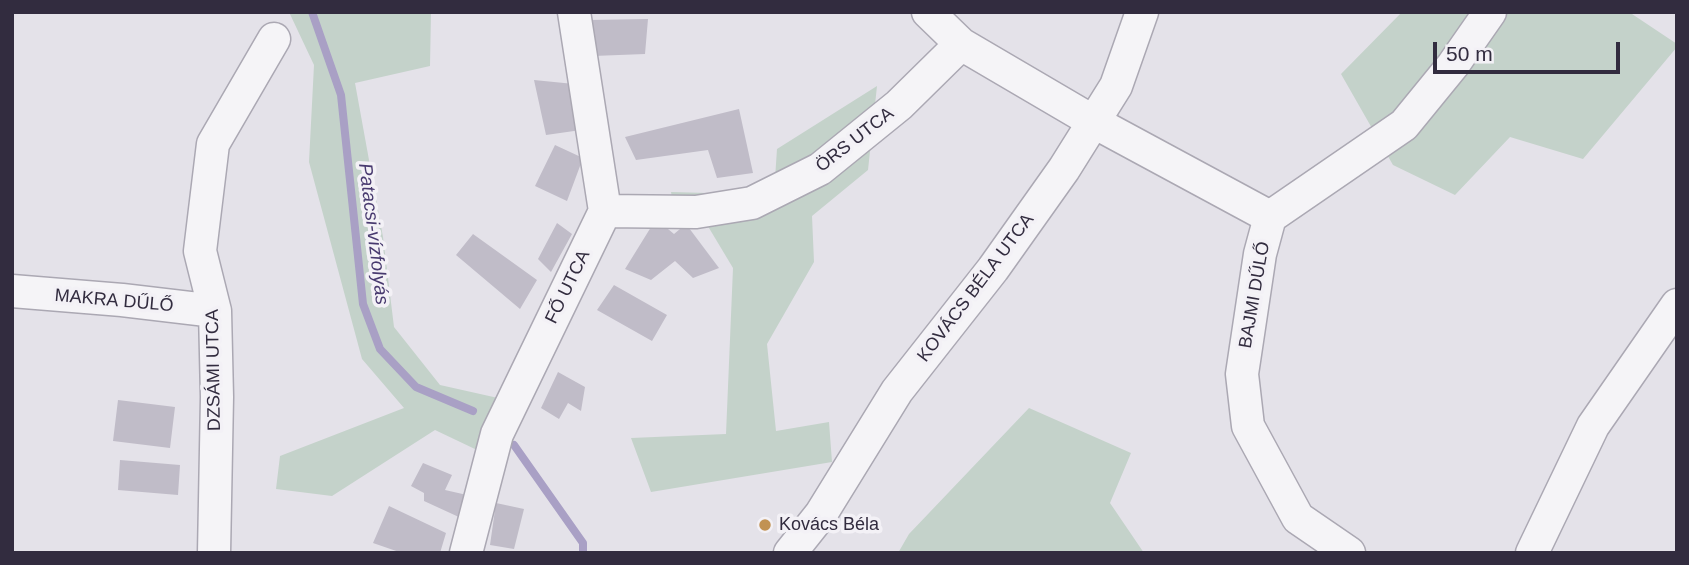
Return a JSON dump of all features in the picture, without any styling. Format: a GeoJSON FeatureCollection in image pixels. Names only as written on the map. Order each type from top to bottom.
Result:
{"type":"FeatureCollection","features":[{"type":"Feature","properties":{"kind":"street"},"geometry":{"type":"LineString","coordinates":[[574,12],[605,211]]}},
{"type":"Feature","properties":{"kind":"street"},"geometry":{"type":"LineString","coordinates":[[928,12],[961,44],[1094,122],[1270,217]]}},
{"type":"Feature","properties":{"kind":"street","name":"KOVÁCS BÉLA UTCA"},"geometry":{"type":"LineString","coordinates":[[790,553],[821,514],[897,391],[993,269],[1064,169],[1116,86],[1142,12]]}},
{"type":"Feature","properties":{"kind":"street","name":"BAJMI DŰLŐ"},"geometry":{"type":"LineString","coordinates":[[1349,553],[1298,518],[1248,426],[1242,374],[1259,254],[1270,217],[1404,125],[1453,65],[1490,12]]}},
{"type":"Feature","properties":{"kind":"street","name":"DZSÁMI UTCA"},"geometry":{"type":"LineString","coordinates":[[214,553],[217,397],[215,311],[200,251],[213,144],[274,39]]}},
{"type":"Feature","properties":{"kind":"street","name":"ÖRS UTCA"},"geometry":{"type":"LineString","coordinates":[[605,211],[696,212],[752,203],[820,169],[899,105],[961,44]]}},
{"type":"Feature","properties":{"kind":"street","name":"FŐ UTCA"},"geometry":{"type":"LineString","coordinates":[[466,553],[497,434],[605,211]]}},
{"type":"Feature","properties":{"kind":"street","name":"MAKRA DŰLŐ"},"geometry":{"type":"LineString","coordinates":[[12,291],[215,311]]}},
{"type":"Feature","properties":{"kind":"street"},"geometry":{"type":"LineString","coordinates":[[1532,553],[1593,426],[1677,305]]}},
{"type":"Feature","properties":{"kind":"shaded area"},"geometry":{"type":"Polygon","coordinates":[[[289,12],[431,12],[430,66],[355,83],[383,237],[394,327],[440,385],[498,398],[477,450],[435,430],[332,496],[276,489],[280,456],[404,408],[362,359],[309,162],[314,65],[289,12]]]}},
{"type":"Feature","properties":{"kind":"shaded area"},"geometry":{"type":"Polygon","coordinates":[[[1402,12],[1629,12],[1677,44],[1677,47],[1583,159],[1510,137],[1455,195],[1393,165],[1341,74],[1402,12]]]}},
{"type":"Feature","properties":{"kind":"shaded area"},"geometry":{"type":"Polygon","coordinates":[[[877,86],[868,170],[812,216],[814,262],[767,344],[776,431],[829,422],[832,462],[651,492],[631,438],[726,434],[733,268],[703,218],[676,221],[671,192],[744,194],[775,179],[777,149],[877,86]]]}},
{"type":"Feature","properties":{"kind":"shaded area"},"geometry":{"type":"Polygon","coordinates":[[[1029,408],[1131,453],[1110,503],[1144,553],[898,553],[909,534],[1029,408]]]}},
{"type":"Feature","properties":{"kind":"building"},"geometry":{"type":"Polygon","coordinates":[[[648,19],[645,54],[593,56],[589,20],[648,19]]]}},
{"type":"Feature","properties":{"kind":"building"},"geometry":{"type":"Polygon","coordinates":[[[534,80],[574,84],[581,130],[546,135],[534,80]]]}},
{"type":"Feature","properties":{"kind":"building"},"geometry":{"type":"Polygon","coordinates":[[[739,109],[753,173],[717,178],[708,150],[636,160],[625,137],[739,109]]]}},
{"type":"Feature","properties":{"kind":"building"},"geometry":{"type":"Polygon","coordinates":[[[555,145],[583,158],[567,201],[535,186],[555,145]]]}},
{"type":"Feature","properties":{"kind":"building"},"geometry":{"type":"Polygon","coordinates":[[[656,219],[674,234],[686,224],[719,268],[693,278],[675,261],[651,280],[625,269],[656,219]]]}},
{"type":"Feature","properties":{"kind":"building"},"geometry":{"type":"Polygon","coordinates":[[[557,223],[572,234],[551,272],[538,259],[557,223]]]}},
{"type":"Feature","properties":{"kind":"building"},"geometry":{"type":"Polygon","coordinates":[[[473,234],[537,280],[520,309],[456,255],[473,234]]]}},
{"type":"Feature","properties":{"kind":"building"},"geometry":{"type":"Polygon","coordinates":[[[614,285],[667,315],[652,341],[597,310],[614,285]]]}},
{"type":"Feature","properties":{"kind":"building"},"geometry":{"type":"Polygon","coordinates":[[[558,372],[585,387],[581,411],[568,403],[559,419],[541,408],[558,372]]]}},
{"type":"Feature","properties":{"kind":"building"},"geometry":{"type":"Polygon","coordinates":[[[118,400],[175,407],[170,448],[113,441],[118,400]]]}},
{"type":"Feature","properties":{"kind":"building"},"geometry":{"type":"Polygon","coordinates":[[[120,460],[180,465],[178,495],[118,490],[120,460]]]}},
{"type":"Feature","properties":{"kind":"building"},"geometry":{"type":"Polygon","coordinates":[[[423,463],[452,475],[445,490],[467,495],[461,518],[424,501],[424,493],[411,486],[423,463]]]}},
{"type":"Feature","properties":{"kind":"building"},"geometry":{"type":"Polygon","coordinates":[[[496,503],[524,509],[514,549],[490,545],[496,503]]]}},
{"type":"Feature","properties":{"kind":"building"},"geometry":{"type":"Polygon","coordinates":[[[389,506],[446,533],[440,553],[402,553],[373,543],[389,506]]]}},
{"type":"Feature","properties":{"kind":"waterway","name":"Patacsi-vízfolyás"},"geometry":{"type":"LineString","coordinates":[[312,12],[341,95],[363,304],[380,349],[416,387],[473,411]]}},
{"type":"Feature","properties":{"kind":"waterway","name":"Patacsi-vízfolyás"},"geometry":{"type":"LineString","coordinates":[[514,445],[583,543],[583,553]]}},
{"type":"Feature","properties":{"kind":"place","name":"Kovács Béla"},"geometry":{"type":"Point","coordinates":[765,525]}}]}
